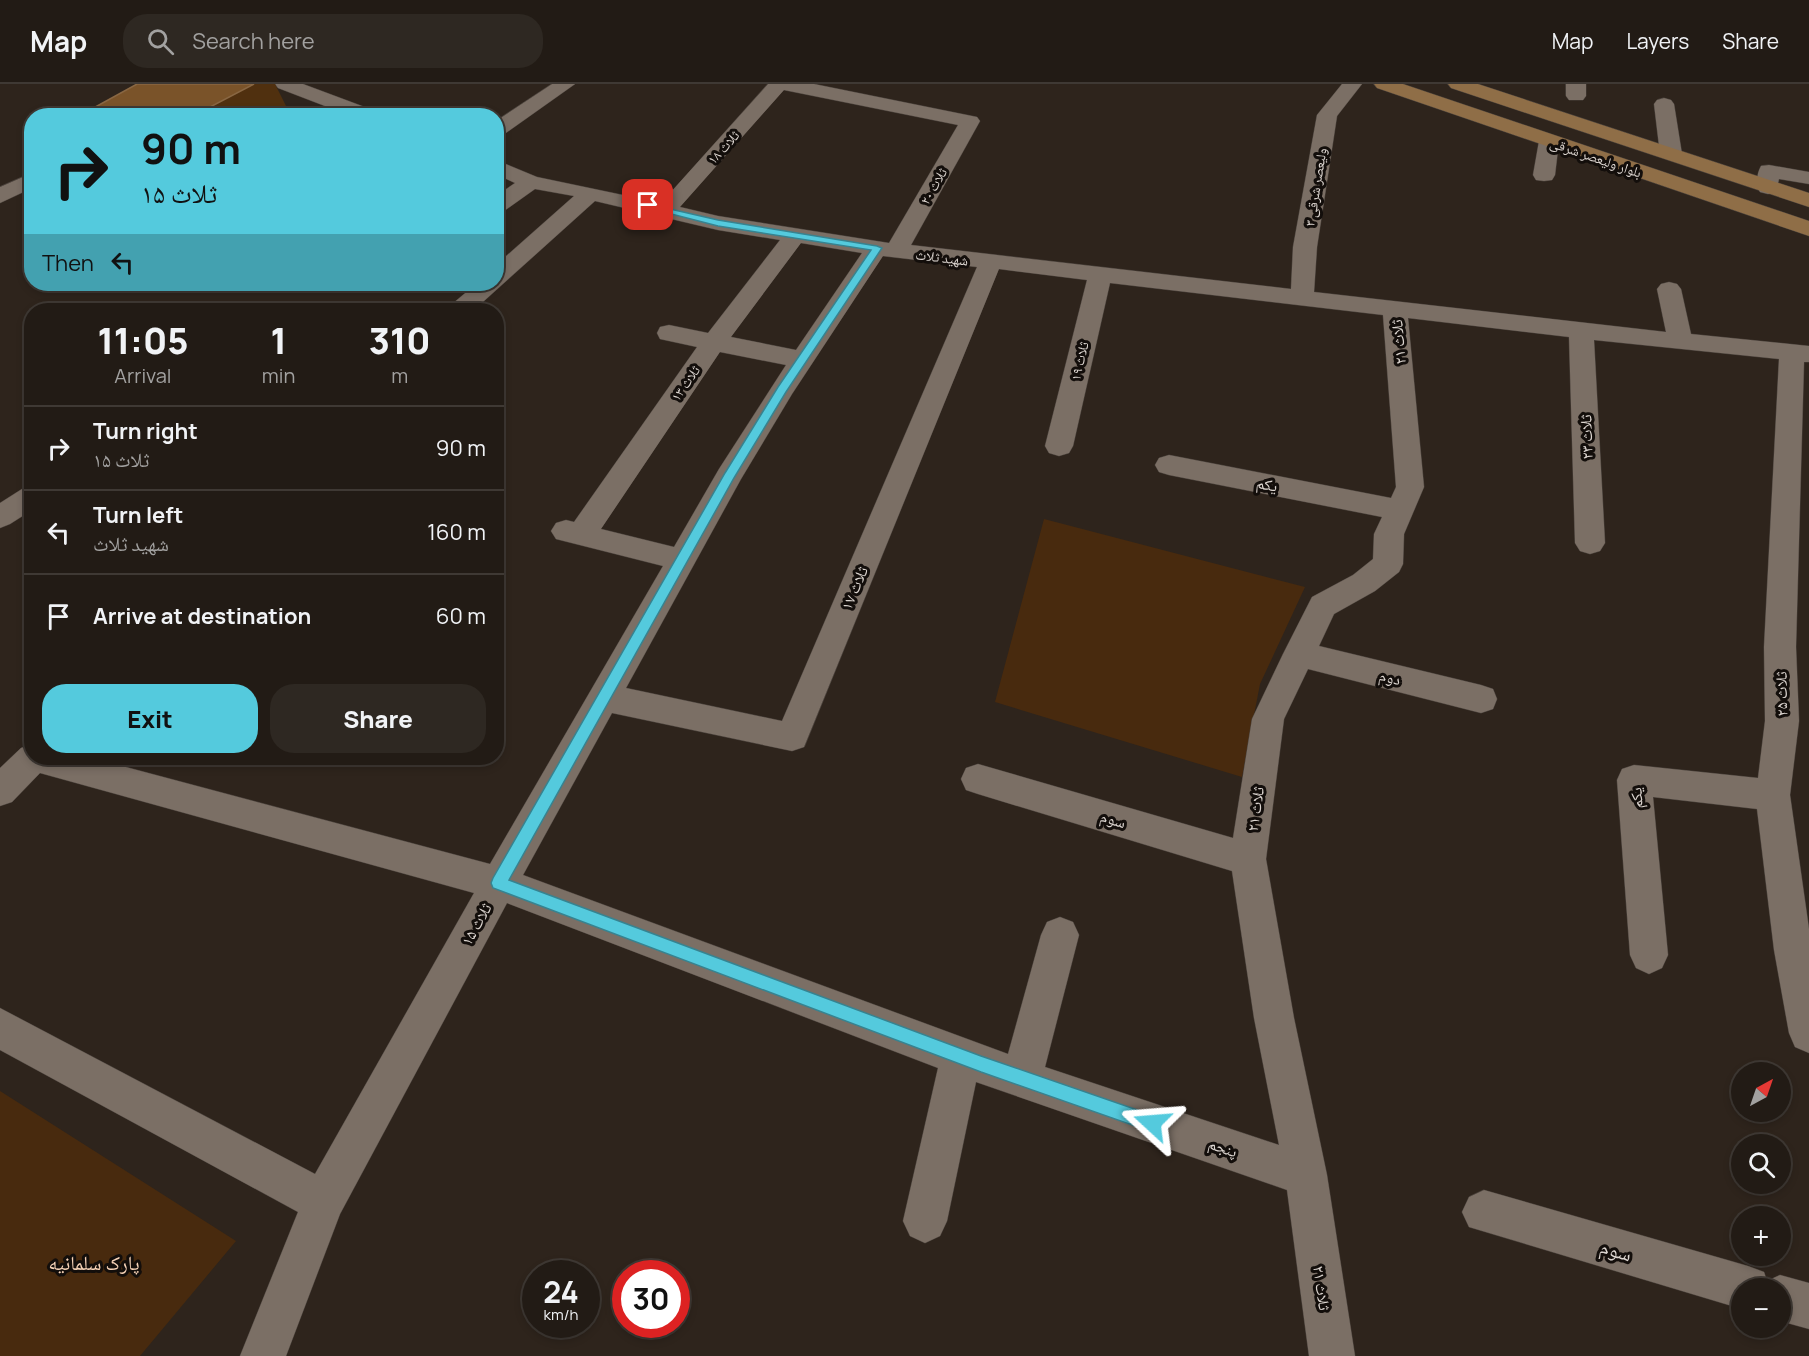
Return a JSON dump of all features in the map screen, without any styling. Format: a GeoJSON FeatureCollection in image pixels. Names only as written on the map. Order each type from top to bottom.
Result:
{"type":"FeatureCollection","features":[{"type":"Feature","properties":{"kind":"street"},"geometry":{"type":"LineString","coordinates":[[504,126],[565,84]]}},
{"type":"Feature","properties":{"kind":"street","name":"ثلاث ۱۸"},"geometry":{"type":"LineString","coordinates":[[667,210],[779,84]]}},
{"type":"Feature","properties":{"kind":"street"},"geometry":{"type":"LineString","coordinates":[[784,84],[808,86]]}},
{"type":"Feature","properties":{"kind":"street","name":"ولیعصر شرقی ۳"},"geometry":{"type":"LineString","coordinates":[[1302,298],[1305,247],[1327,115],[1352,84]]}},
{"type":"Feature","properties":{"kind":"street","name":"بلوار ولیعصر شرقی"},"geometry":{"type":"LineString","coordinates":[[1384,84],[1809,229]]}},
{"type":"Feature","properties":{"kind":"street","name":"بلوار ولیعصر شرقی"},"geometry":{"type":"LineString","coordinates":[[1458,84],[1809,200]]}},
{"type":"Feature","properties":{"kind":"street"},"geometry":{"type":"LineString","coordinates":[[298,86],[352,108]]}},
{"type":"Feature","properties":{"kind":"street","name":"ثلاث ۲۰"},"geometry":{"type":"LineString","coordinates":[[808,86],[970,121],[887,250]]}},
{"type":"Feature","properties":{"kind":"street"},"geometry":{"type":"LineString","coordinates":[[1664,104],[1671,154]]}},
{"type":"Feature","properties":{"kind":"street"},"geometry":{"type":"LineString","coordinates":[[1545,175],[1549,141]]}},
{"type":"Feature","properties":{"kind":"street","name":"شهید ثلاث"},"geometry":{"type":"LineString","coordinates":[[504,170],[531,182],[591,193],[718,223],[887,250],[1581,331],[1800,353]]}},
{"type":"Feature","properties":{"kind":"street"},"geometry":{"type":"LineString","coordinates":[[1768,187],[1769,171],[1809,178]]}},
{"type":"Feature","properties":{"kind":"street"},"geometry":{"type":"LineString","coordinates":[[0,196],[24,182]]}},
{"type":"Feature","properties":{"kind":"street"},"geometry":{"type":"LineString","coordinates":[[504,201],[531,182]]}},
{"type":"Feature","properties":{"kind":"street"},"geometry":{"type":"LineString","coordinates":[[504,271],[591,193]]}},
{"type":"Feature","properties":{"kind":"street","name":"ثلاث ۱۳"},"geometry":{"type":"LineString","coordinates":[[683,560],[574,533],[795,236]]}},
{"type":"Feature","properties":{"kind":"street","name":"ثلاث ۱۵"},"geometry":{"type":"LineString","coordinates":[[263,1356],[323,1202],[499,883],[606,698],[729,476],[802,360],[887,250]]}},
{"type":"Feature","properties":{"kind":"street","name":"ثلاث ۱۷"},"geometry":{"type":"LineString","coordinates":[[606,698],[792,737],[990,263]]}},
{"type":"Feature","properties":{"kind":"street","name":"ثلاث ۱۹"},"geometry":{"type":"LineString","coordinates":[[1059,446],[1100,276]]}},
{"type":"Feature","properties":{"kind":"street"},"geometry":{"type":"LineString","coordinates":[[1668,289],[1680,341]]}},
{"type":"Feature","properties":{"kind":"street"},"geometry":{"type":"LineString","coordinates":[[468,303],[482,291]]}},
{"type":"Feature","properties":{"kind":"street","name":"ثلاث ۲۱"},"geometry":{"type":"LineString","coordinates":[[1332,1356],[1306,1175],[1274,1018],[1248,859],[1268,719],[1323,606],[1364,583],[1388,564],[1389,534],[1410,487],[1395,309]]}},
{"type":"Feature","properties":{"kind":"street","name":"ثلاث ۲۳"},"geometry":{"type":"LineString","coordinates":[[1581,331],[1590,543]]}},
{"type":"Feature","properties":{"kind":"street"},"geometry":{"type":"LineString","coordinates":[[669,333],[802,360]]}},
{"type":"Feature","properties":{"kind":"street","name":"ثلاث ۲۵"},"geometry":{"type":"LineString","coordinates":[[1800,353],[1795,681],[1782,721],[1773,795],[1793,950],[1809,1033]]}},
{"type":"Feature","properties":{"kind":"street","name":"یکم"},"geometry":{"type":"LineString","coordinates":[[1169,465],[1400,510]]}},
{"type":"Feature","properties":{"kind":"street"},"geometry":{"type":"LineString","coordinates":[[0,517],[24,501]]}},
{"type":"Feature","properties":{"kind":"street","name":"دوم"},"geometry":{"type":"LineString","coordinates":[[1299,654],[1481,699]]}},
{"type":"Feature","properties":{"kind":"street"},"geometry":{"type":"LineString","coordinates":[[0,791],[26,765]]}},
{"type":"Feature","properties":{"kind":"street","name":"پنجم"},"geometry":{"type":"LineString","coordinates":[[65,765],[499,883],[1021,1079],[1306,1175]]}},
{"type":"Feature","properties":{"kind":"street","name":"سوم"},"geometry":{"type":"LineString","coordinates":[[978,779],[1248,859]]}},
{"type":"Feature","properties":{"kind":"street","name":"یکم"},"geometry":{"type":"LineString","coordinates":[[1650,955],[1634,780],[1773,795]]}},
{"type":"Feature","properties":{"kind":"street"},"geometry":{"type":"LineString","coordinates":[[1021,1079],[1060,935]]}},
{"type":"Feature","properties":{"kind":"street"},"geometry":{"type":"LineString","coordinates":[[0,1028],[323,1202]]}},
{"type":"Feature","properties":{"kind":"street"},"geometry":{"type":"LineString","coordinates":[[925,1221],[961,1057]]}},
{"type":"Feature","properties":{"kind":"street","name":"سوم"},"geometry":{"type":"LineString","coordinates":[[1484,1212],[1731,1283]]}},
{"type":"Feature","properties":{"kind":"street"},"geometry":{"type":"LineString","coordinates":[[1791,1301],[1809,1306]]}},
{"type":"Feature","properties":{"kind":"green space"},"geometry":{"type":"Polygon","coordinates":[[[1044,519],[1305,587],[1260,684],[1242,777],[995,702],[1044,519]]]}},
{"type":"Feature","properties":{"kind":"green space","name":"پارک سلمانیه"},"geometry":{"type":"Polygon","coordinates":[[[0,1091],[236,1241],[140,1356],[0,1356],[0,1091]]]}},
{"type":"Feature","properties":{"kind":"building"},"geometry":{"type":"Polygon","coordinates":[[[137,84],[254,84],[208,108],[94,108],[137,84]]]}},
{"type":"Feature","properties":{"kind":"route"},"geometry":{"type":"LineString","coordinates":[[648,205],[718,223],[877,248],[782,390],[729,476],[606,698],[499,883],[1021,1079],[1152,1123]]}}]}
